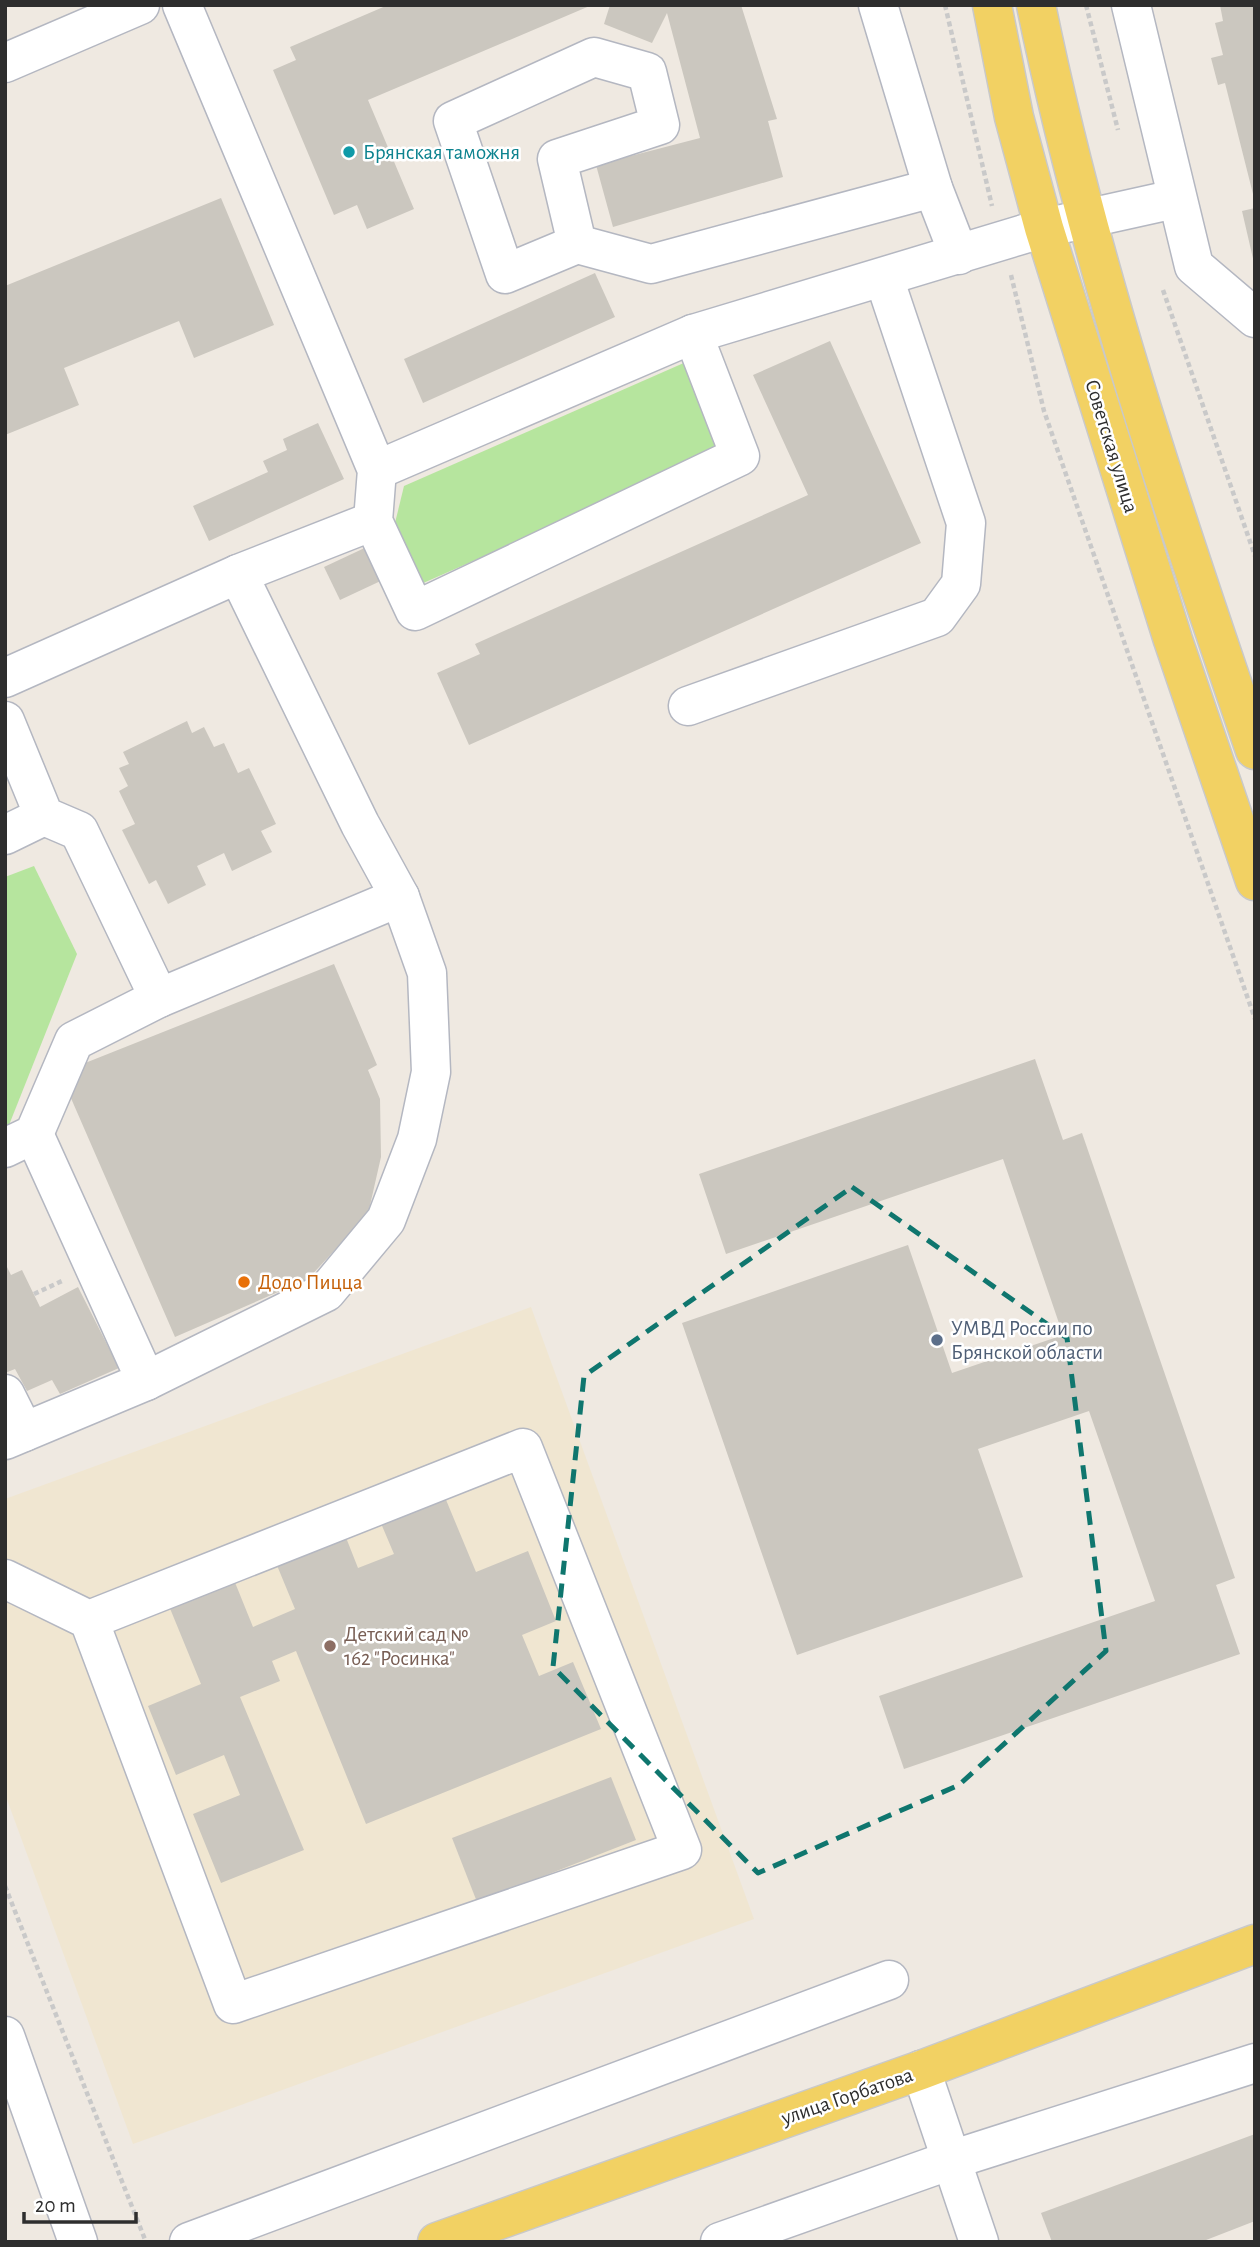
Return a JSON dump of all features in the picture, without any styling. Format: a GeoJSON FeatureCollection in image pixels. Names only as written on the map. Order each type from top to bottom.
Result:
{"type":"FeatureCollection","features":[{"type":"Feature","properties":{"kind":"main road","name":"Советская улица"},"geometry":{"type":"LineString","coordinates":[[992,5],[1014,117],[1044,228],[1173,640],[1255,881]]}},
{"type":"Feature","properties":{"kind":"main road","name":"Советская улица"},"geometry":{"type":"LineString","coordinates":[[1036,5],[1085,218],[1255,750]]}},
{"type":"Feature","properties":{"kind":"main road","name":"улица Горбатова"},"geometry":{"type":"LineString","coordinates":[[437,2242],[501,2231],[1255,1944]]}},
{"type":"Feature","properties":{"kind":"street"},"geometry":{"type":"LineString","coordinates":[[5,63],[140,5]]}},
{"type":"Feature","properties":{"kind":"street"},"geometry":{"type":"LineString","coordinates":[[182,5],[377,470],[373,521],[415,611],[740,456],[693,334]]}},
{"type":"Feature","properties":{"kind":"street"},"geometry":{"type":"LineString","coordinates":[[878,5],[933,188],[959,255]]}},
{"type":"Feature","properties":{"kind":"street"},"geometry":{"type":"LineString","coordinates":[[1131,5],[1175,200],[1194,266],[1255,318]]}},
{"type":"Feature","properties":{"kind":"street"},"geometry":{"type":"LineString","coordinates":[[577,244],[558,159],[660,125],[648,72],[594,57],[453,121],[505,274],[577,244],[651,264],[933,188]]}},
{"type":"Feature","properties":{"kind":"street"},"geometry":{"type":"LineString","coordinates":[[377,470],[693,334],[1044,228],[1175,200]]}},
{"type":"Feature","properties":{"kind":"street"},"geometry":{"type":"LineString","coordinates":[[688,706],[937,617],[961,584],[966,523],[884,278]]}},
{"type":"Feature","properties":{"kind":"street"},"geometry":{"type":"LineString","coordinates":[[5,678],[238,574],[373,521]]}},
{"type":"Feature","properties":{"kind":"street"},"geometry":{"type":"LineString","coordinates":[[5,1394],[15,1436],[146,1381],[326,1292],[386,1220],[418,1139],[431,1072],[427,974],[400,897],[360,824],[238,574]]}},
{"type":"Feature","properties":{"kind":"street"},"geometry":{"type":"LineString","coordinates":[[5,720],[44,816],[79,831],[159,998]]}},
{"type":"Feature","properties":{"kind":"street"},"geometry":{"type":"LineString","coordinates":[[5,835],[44,816]]}},
{"type":"Feature","properties":{"kind":"street"},"geometry":{"type":"LineString","coordinates":[[146,1381],[20,1141],[74,1041],[159,998],[400,897]]}},
{"type":"Feature","properties":{"kind":"street"},"geometry":{"type":"LineString","coordinates":[[5,1579],[89,1620],[233,2004],[682,1850],[523,1448],[89,1620]]}},
{"type":"Feature","properties":{"kind":"street"},"geometry":{"type":"LineString","coordinates":[[189,2242],[889,1980]]}},
{"type":"Feature","properties":{"kind":"street"},"geometry":{"type":"LineString","coordinates":[[5,2036],[78,2242]]}},
{"type":"Feature","properties":{"kind":"street"},"geometry":{"type":"LineString","coordinates":[[720,2242],[951,2160],[1255,2063]]}},
{"type":"Feature","properties":{"kind":"street"},"geometry":{"type":"LineString","coordinates":[[921,2070],[979,2242]]}},
{"type":"Feature","properties":{"kind":"path"},"geometry":{"type":"LineString","coordinates":[[944,5],[1044,411],[1255,1019]]}},
{"type":"Feature","properties":{"kind":"path"},"geometry":{"type":"LineString","coordinates":[[5,1886],[146,2242]]}},
{"type":"Feature","properties":{"kind":"highlighted area"},"geometry":{"type":"Polygon","coordinates":[[[852,1187],[1067,1338],[1106,1651],[959,1785],[758,1873],[553,1667],[584,1376],[852,1187]]]}},
{"type":"Feature","properties":{"kind":"shaded area","name":"Детский сад № 162 \"Росинка\""},"geometry":{"type":"Polygon","coordinates":[[[531,1307],[754,1919],[133,2144],[5,1794],[5,1499],[531,1307]]]}},
{"type":"Feature","properties":{"kind":"green space"},"geometry":{"type":"Polygon","coordinates":[[[686,362],[725,450],[421,584],[395,523],[404,486],[686,362]]]}},
{"type":"Feature","properties":{"kind":"green space"},"geometry":{"type":"Polygon","coordinates":[[[34,866],[77,954],[9,1125],[5,1126],[5,877],[34,866]]]}},
{"type":"Feature","properties":{"kind":"building","name":"Брянская таможня"},"geometry":{"type":"Polygon","coordinates":[[[388,5],[592,5],[368,100],[414,209],[367,229],[357,205],[334,215],[273,70],[296,60],[290,47],[388,5]]]}},
{"type":"Feature","properties":{"kind":"building"},"geometry":{"type":"Polygon","coordinates":[[[610,5],[741,5],[777,119],[768,121],[783,177],[613,227],[596,165],[700,138],[667,13],[652,43],[604,24],[610,5]]]}},
{"type":"Feature","properties":{"kind":"building"},"geometry":{"type":"Polygon","coordinates":[[[1220,5],[1255,5],[1255,202],[1225,83],[1218,85],[1211,58],[1223,55],[1215,23],[1223,21],[1220,5]]]}},
{"type":"Feature","properties":{"kind":"building"},"geometry":{"type":"Polygon","coordinates":[[[221,198],[274,325],[194,358],[179,321],[64,368],[79,405],[5,435],[5,286],[221,198]]]}},
{"type":"Feature","properties":{"kind":"building"},"geometry":{"type":"Polygon","coordinates":[[[1255,208],[1255,263],[1254,263],[1242,211],[1255,208]]]}},
{"type":"Feature","properties":{"kind":"building"},"geometry":{"type":"Polygon","coordinates":[[[595,273],[615,317],[423,403],[404,359],[595,273]]]}},
{"type":"Feature","properties":{"kind":"building"},"geometry":{"type":"Polygon","coordinates":[[[830,341],[921,543],[469,745],[437,673],[480,654],[475,644],[808,495],[753,375],[830,341]]]}},
{"type":"Feature","properties":{"kind":"building"},"geometry":{"type":"Polygon","coordinates":[[[318,423],[344,479],[209,541],[193,506],[268,472],[263,461],[287,450],[283,439],[318,423]]]}},
{"type":"Feature","properties":{"kind":"building"},"geometry":{"type":"Polygon","coordinates":[[[371,545],[387,578],[340,600],[324,567],[371,545]]]}},
{"type":"Feature","properties":{"kind":"building"},"geometry":{"type":"Polygon","coordinates":[[[187,721],[192,733],[204,727],[214,747],[224,743],[238,773],[249,768],[276,824],[261,831],[272,852],[232,871],[224,853],[197,866],[206,885],[168,904],[156,880],[149,884],[122,830],[135,824],[119,791],[128,786],[119,768],[129,764],[123,752],[187,721]]]}},
{"type":"Feature","properties":{"kind":"building"},"geometry":{"type":"Polygon","coordinates":[[[334,964],[377,1065],[368,1070],[380,1099],[381,1157],[368,1214],[308,1279],[175,1337],[60,1073],[334,964]]]}},
{"type":"Feature","properties":{"kind":"building"},"geometry":{"type":"Polygon","coordinates":[[[1035,1059],[1063,1140],[1082,1133],[1235,1578],[1216,1585],[1240,1654],[904,1769],[879,1696],[1155,1601],[1089,1411],[978,1449],[1023,1577],[797,1655],[682,1323],[908,1245],[952,1373],[1063,1335],[1003,1159],[726,1254],[699,1174],[1035,1059]]]}},
{"type":"Feature","properties":{"kind":"building"},"geometry":{"type":"Polygon","coordinates":[[[5,1263],[11,1275],[22,1270],[40,1307],[78,1287],[119,1368],[60,1394],[52,1380],[27,1391],[15,1369],[5,1373],[5,1263]]]}},
{"type":"Feature","properties":{"kind":"building"},"geometry":{"type":"Polygon","coordinates":[[[444,1495],[476,1572],[528,1551],[556,1621],[522,1635],[539,1676],[573,1662],[601,1729],[366,1824],[296,1651],[272,1661],[280,1681],[240,1697],[304,1850],[221,1883],[193,1814],[240,1795],[224,1755],[176,1775],[148,1706],[201,1684],[169,1606],[234,1580],[253,1627],[295,1609],[276,1563],[345,1535],[358,1568],[394,1554],[380,1521],[444,1495]]]}},
{"type":"Feature","properties":{"kind":"building"},"geometry":{"type":"Polygon","coordinates":[[[611,1777],[636,1840],[477,1902],[452,1838],[611,1777]]]}},
{"type":"Feature","properties":{"kind":"building"},"geometry":{"type":"Polygon","coordinates":[[[1255,2134],[1255,2221],[1201,2242],[1052,2242],[1041,2213],[1255,2134]]]}},
{"type":"Feature","properties":{"kind":"place","name":"Брянская таможня"},"geometry":{"type":"Point","coordinates":[349,152]}},
{"type":"Feature","properties":{"kind":"place","name":"Додо Пицца"},"geometry":{"type":"Point","coordinates":[244,1282]}},
{"type":"Feature","properties":{"kind":"place","name":"УМВД России по Брянской области"},"geometry":{"type":"Point","coordinates":[937,1340]}},
{"type":"Feature","properties":{"kind":"place","name":"Детский сад № 162 \"Росинка\""},"geometry":{"type":"Point","coordinates":[330,1646]}}]}
